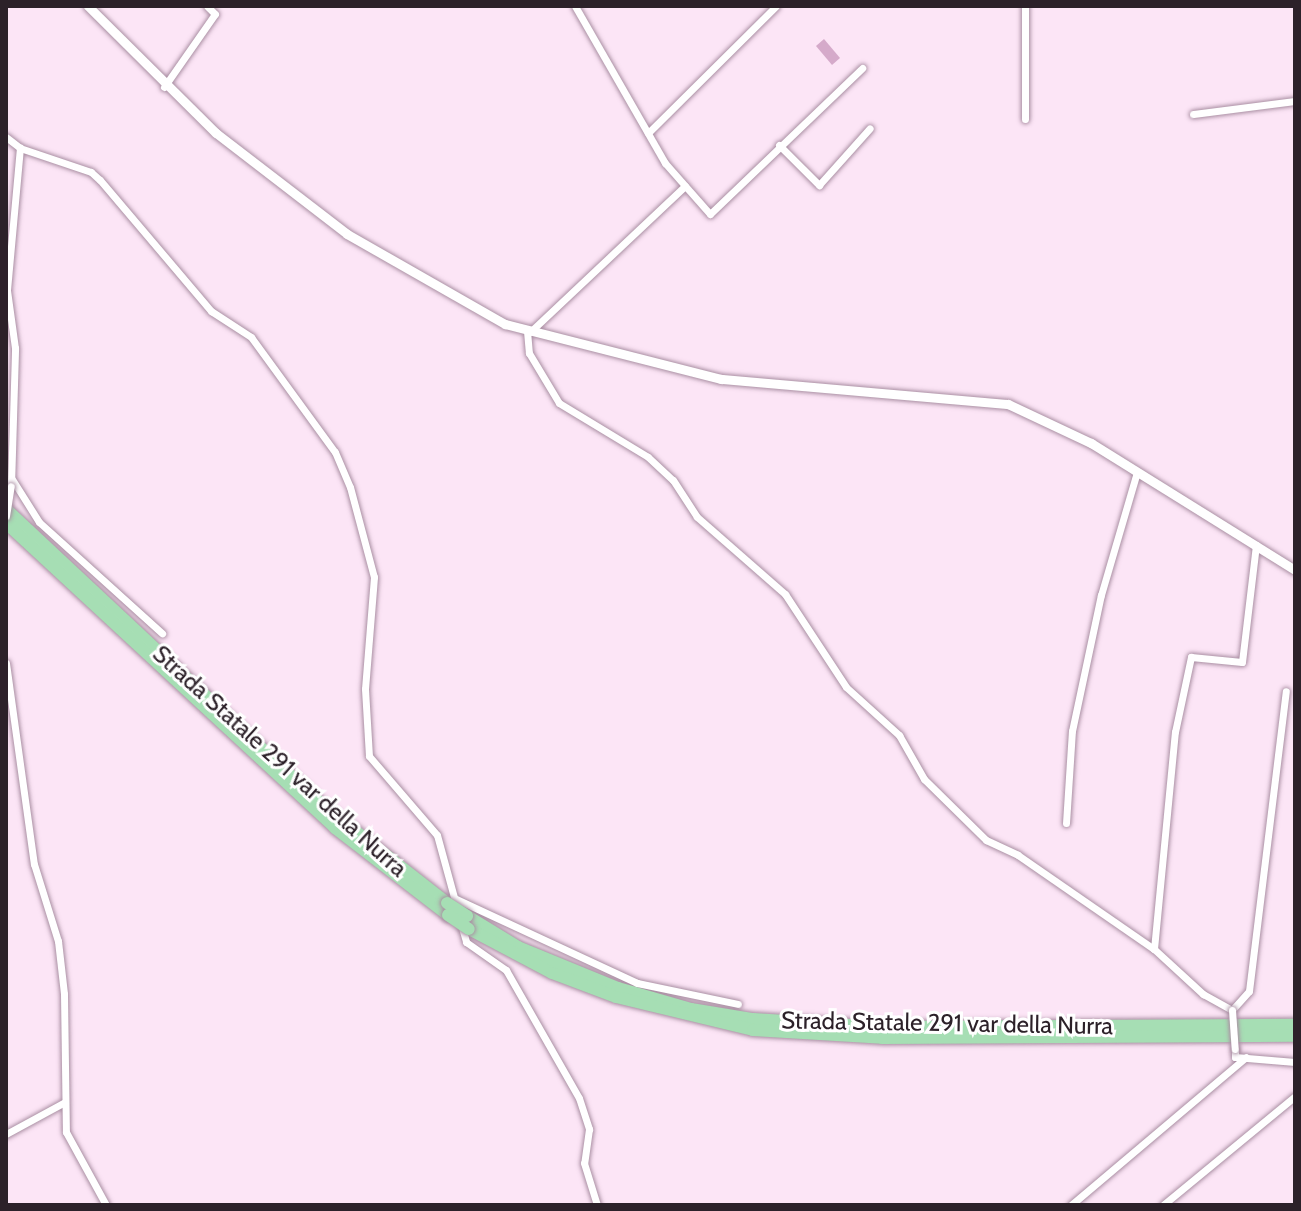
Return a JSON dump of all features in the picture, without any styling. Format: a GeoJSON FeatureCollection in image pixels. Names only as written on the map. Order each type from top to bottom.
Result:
{"type":"FeatureCollection","features":[{"type":"Feature","properties":{"kind":"highway","name":"Strada Statale 291 var della Nurra"},"geometry":{"type":"LineString","coordinates":[[6,509],[322,805],[450,905],[468,923],[552,973],[616,997],[753,1030],[882,1038],[1295,1036]]}},
{"type":"Feature","properties":{"kind":"highway","name":"Strada Statale 291 var della Nurra"},"geometry":{"type":"LineString","coordinates":[[6,523],[335,828],[450,905]]}},
{"type":"Feature","properties":{"kind":"highway","name":"Strada Statale 291 var della Nurra"},"geometry":{"type":"LineString","coordinates":[[468,923],[618,988],[691,1009],[753,1019],[882,1027],[1295,1025]]}},
{"type":"Feature","properties":{"kind":"street"},"geometry":{"type":"LineString","coordinates":[[88,6],[164,87],[368,250],[529,332],[721,379],[1008,404],[1046,418],[1295,570]]}},
{"type":"Feature","properties":{"kind":"street"},"geometry":{"type":"LineString","coordinates":[[164,87],[215,14],[207,6]]}},
{"type":"Feature","properties":{"kind":"street"},"geometry":{"type":"LineString","coordinates":[[575,6],[648,133],[685,186],[710,214],[862,68]]}},
{"type":"Feature","properties":{"kind":"street"},"geometry":{"type":"LineString","coordinates":[[648,133],[776,6]]}},
{"type":"Feature","properties":{"kind":"street"},"geometry":{"type":"LineString","coordinates":[[1025,6],[1025,119]]}},
{"type":"Feature","properties":{"kind":"street"},"geometry":{"type":"LineString","coordinates":[[1193,114],[1295,101]]}},
{"type":"Feature","properties":{"kind":"street"},"geometry":{"type":"LineString","coordinates":[[779,145],[819,185],[870,128]]}},
{"type":"Feature","properties":{"kind":"street"},"geometry":{"type":"LineString","coordinates":[[6,137],[20,148],[91,172],[100,180],[211,311],[251,337],[335,452],[350,487],[374,577],[365,689],[369,756],[437,835],[450,905],[466,942],[506,970],[579,1098],[589,1129],[584,1163],[597,1205]]}},
{"type":"Feature","properties":{"kind":"street"},"geometry":{"type":"LineString","coordinates":[[6,516],[11,483],[15,348],[7,290],[20,148]]}},
{"type":"Feature","properties":{"kind":"street"},"geometry":{"type":"LineString","coordinates":[[685,186],[529,332],[529,353],[559,403],[648,457],[673,480],[697,517],[785,594],[846,687],[899,735],[924,779],[986,840],[1018,855],[1154,949],[1203,994],[1232,1010]]}},
{"type":"Feature","properties":{"kind":"street"},"geometry":{"type":"LineString","coordinates":[[1066,823],[1072,731],[1101,595],[1137,472]]}},
{"type":"Feature","properties":{"kind":"street"},"geometry":{"type":"LineString","coordinates":[[11,483],[39,522],[162,633]]}},
{"type":"Feature","properties":{"kind":"street"},"geometry":{"type":"LineString","coordinates":[[1154,949],[1175,732],[1191,657],[1242,662],[1256,545]]}},
{"type":"Feature","properties":{"kind":"street"},"geometry":{"type":"LineString","coordinates":[[6,663],[34,864],[58,941],[66,1132],[106,1205]]}},
{"type":"Feature","properties":{"kind":"street"},"geometry":{"type":"LineString","coordinates":[[1286,691],[1249,991],[1232,1010],[1235,1057],[1295,1062]]}},
{"type":"Feature","properties":{"kind":"street"},"geometry":{"type":"LineString","coordinates":[[450,905],[637,983],[738,1004]]}},
{"type":"Feature","properties":{"kind":"street"},"geometry":{"type":"LineString","coordinates":[[1071,1205],[1246,1057]]}},
{"type":"Feature","properties":{"kind":"street"},"geometry":{"type":"LineString","coordinates":[[1163,1205],[1295,1096]]}},
{"type":"Feature","properties":{"kind":"street"},"geometry":{"type":"LineString","coordinates":[[6,1134],[65,1102]]}},
{"type":"Feature","properties":{"kind":"shaded area"},"geometry":{"type":"Polygon","coordinates":[[[824,39],[840,58],[832,65],[816,46],[824,39]]]}}]}
